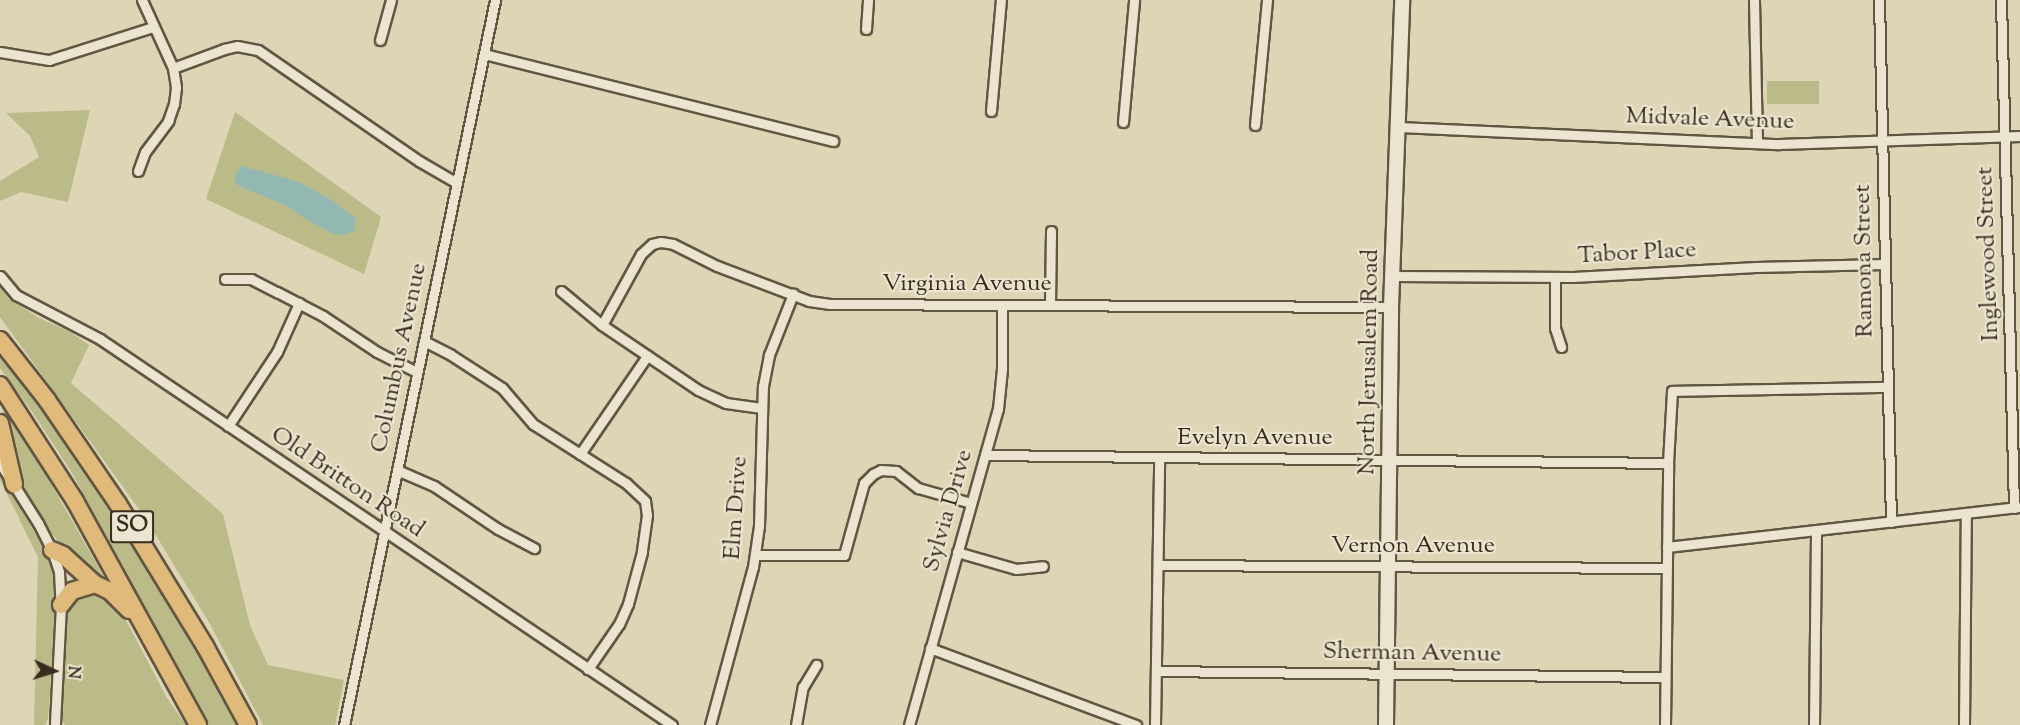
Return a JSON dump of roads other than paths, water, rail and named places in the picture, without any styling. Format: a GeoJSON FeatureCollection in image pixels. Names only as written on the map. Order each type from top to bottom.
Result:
{"type":"FeatureCollection","features":[{"type":"Feature","properties":{"kind":"highway","name":"SO"},"geometry":{"type":"LineString","coordinates":[[0,339],[47,400],[118,504],[205,646],[248,725]]}},
{"type":"Feature","properties":{"kind":"highway","name":"SO"},"geometry":{"type":"LineString","coordinates":[[0,385],[75,501],[198,725]]}},
{"type":"Feature","properties":{"kind":"highway"},"geometry":{"type":"LineString","coordinates":[[0,425],[14,484]]}},
{"type":"Feature","properties":{"kind":"highway"},"geometry":{"type":"LineString","coordinates":[[52,550],[63,555],[95,584],[118,597],[148,634]]}},
{"type":"Feature","properties":{"kind":"highway"},"geometry":{"type":"LineString","coordinates":[[61,606],[72,591],[95,584]]}},
{"type":"Feature","properties":{"kind":"main road","name":"North Jerusalem Road"},"geometry":{"type":"LineString","coordinates":[[1386,725],[1391,460],[1391,307],[1402,0]]}},
{"type":"Feature","properties":{"kind":"street"},"geometry":{"type":"LineString","coordinates":[[138,171],[143,155],[164,129],[172,113],[176,87],[173,68],[142,0]]}},
{"type":"Feature","properties":{"kind":"street"},"geometry":{"type":"LineString","coordinates":[[380,40],[391,0]]}},
{"type":"Feature","properties":{"kind":"street","name":"Columbus Avenue"},"geometry":{"type":"LineString","coordinates":[[344,725],[495,0]]}},
{"type":"Feature","properties":{"kind":"street"},"geometry":{"type":"LineString","coordinates":[[866,29],[868,0]]}},
{"type":"Feature","properties":{"kind":"street"},"geometry":{"type":"LineString","coordinates":[[991,111],[1000,0]]}},
{"type":"Feature","properties":{"kind":"street"},"geometry":{"type":"LineString","coordinates":[[1123,122],[1134,0]]}},
{"type":"Feature","properties":{"kind":"street"},"geometry":{"type":"LineString","coordinates":[[1255,125],[1267,0]]}},
{"type":"Feature","properties":{"kind":"street"},"geometry":{"type":"LineString","coordinates":[[1754,0],[1757,142]]}},
{"type":"Feature","properties":{"kind":"street","name":"Ramona Street"},"geometry":{"type":"LineString","coordinates":[[1879,0],[1891,522]]}},
{"type":"Feature","properties":{"kind":"street","name":"Inglewood Street"},"geometry":{"type":"LineString","coordinates":[[2001,0],[2017,508]]}},
{"type":"Feature","properties":{"kind":"street"},"geometry":{"type":"LineString","coordinates":[[0,52],[49,60],[153,27]]}},
{"type":"Feature","properties":{"kind":"street"},"geometry":{"type":"LineString","coordinates":[[173,68],[237,46],[258,50],[409,154],[457,183]]}},
{"type":"Feature","properties":{"kind":"street"},"geometry":{"type":"LineString","coordinates":[[484,54],[832,141]]}},
{"type":"Feature","properties":{"kind":"street","name":"Midvale Avenue"},"geometry":{"type":"LineString","coordinates":[[1399,127],[1757,142],[2020,136]]}},
{"type":"Feature","properties":{"kind":"street"},"geometry":{"type":"LineString","coordinates":[[1050,304],[1051,231]]}},
{"type":"Feature","properties":{"kind":"street","name":"Virginia Avenue"},"geometry":{"type":"LineString","coordinates":[[602,325],[640,254],[652,244],[661,242],[673,244],[717,266],[809,301],[830,303],[1391,307]]}},
{"type":"Feature","properties":{"kind":"street","name":"Tabor Place"},"geometry":{"type":"LineString","coordinates":[[1393,276],[1555,277],[1884,264]]}},
{"type":"Feature","properties":{"kind":"street","name":"Old Britton Road"},"geometry":{"type":"LineString","coordinates":[[0,276],[16,295],[88,332],[672,725]]}},
{"type":"Feature","properties":{"kind":"street"},"geometry":{"type":"LineString","coordinates":[[1555,277],[1555,328],[1561,347]]}},
{"type":"Feature","properties":{"kind":"street"},"geometry":{"type":"LineString","coordinates":[[225,279],[251,279],[299,303],[377,352],[417,372]]}},
{"type":"Feature","properties":{"kind":"street"},"geometry":{"type":"LineString","coordinates":[[561,291],[602,325],[714,400],[762,408]]}},
{"type":"Feature","properties":{"kind":"street","name":"Elm Drive"},"geometry":{"type":"LineString","coordinates":[[710,725],[754,555],[759,526],[763,386],[769,356],[793,294]]}},
{"type":"Feature","properties":{"kind":"street"},"geometry":{"type":"LineString","coordinates":[[228,426],[277,352],[299,303]]}},
{"type":"Feature","properties":{"kind":"street","name":"Sylvia Drive"},"geometry":{"type":"LineString","coordinates":[[909,725],[985,455],[1000,392],[1002,304]]}},
{"type":"Feature","properties":{"kind":"street"},"geometry":{"type":"LineString","coordinates":[[424,341],[502,387],[533,424],[637,492],[645,501],[647,515],[642,552],[628,604],[619,624],[588,669]]}},
{"type":"Feature","properties":{"kind":"street"},"geometry":{"type":"LineString","coordinates":[[580,454],[647,356]]}},
{"type":"Feature","properties":{"kind":"street"},"geometry":{"type":"LineString","coordinates":[[1665,725],[1668,463],[1672,391],[1887,387]]}},
{"type":"Feature","properties":{"kind":"street","name":"Evelyn Avenue"},"geometry":{"type":"LineString","coordinates":[[985,455],[1668,463]]}},
{"type":"Feature","properties":{"kind":"street"},"geometry":{"type":"LineString","coordinates":[[1155,725],[1159,458]]}},
{"type":"Feature","properties":{"kind":"street"},"geometry":{"type":"LineString","coordinates":[[0,463],[52,550],[59,572],[61,606],[55,725]]}},
{"type":"Feature","properties":{"kind":"street"},"geometry":{"type":"LineString","coordinates":[[397,470],[435,486],[498,529],[534,548]]}},
{"type":"Feature","properties":{"kind":"street"},"geometry":{"type":"LineString","coordinates":[[754,555],[844,555],[864,483],[881,470],[896,471],[918,488],[971,503]]}},
{"type":"Feature","properties":{"kind":"street"},"geometry":{"type":"LineString","coordinates":[[1667,547],[2017,508]]}},
{"type":"Feature","properties":{"kind":"street"},"geometry":{"type":"LineString","coordinates":[[1964,725],[1966,514]]}},
{"type":"Feature","properties":{"kind":"street"},"geometry":{"type":"LineString","coordinates":[[1814,725],[1816,530]]}},
{"type":"Feature","properties":{"kind":"street"},"geometry":{"type":"LineString","coordinates":[[957,552],[1016,569],[1043,566]]}},
{"type":"Feature","properties":{"kind":"street","name":"Vernon Avenue"},"geometry":{"type":"LineString","coordinates":[[1158,565],[1666,568]]}},
{"type":"Feature","properties":{"kind":"street"},"geometry":{"type":"LineString","coordinates":[[930,648],[1136,725]]}},
{"type":"Feature","properties":{"kind":"street"},"geometry":{"type":"LineString","coordinates":[[796,725],[803,687],[816,665]]}},
{"type":"Feature","properties":{"kind":"street","name":"Sherman Avenue"},"geometry":{"type":"LineString","coordinates":[[1157,671],[1665,677]]}},
{"type":"Feature","properties":{"kind":"water"},"geometry":{"type":"Polygon","coordinates":[[[242,166],[299,182],[333,201],[356,219],[354,231],[344,235],[334,234],[287,206],[239,186],[235,182],[236,173],[242,166]]]}}]}
